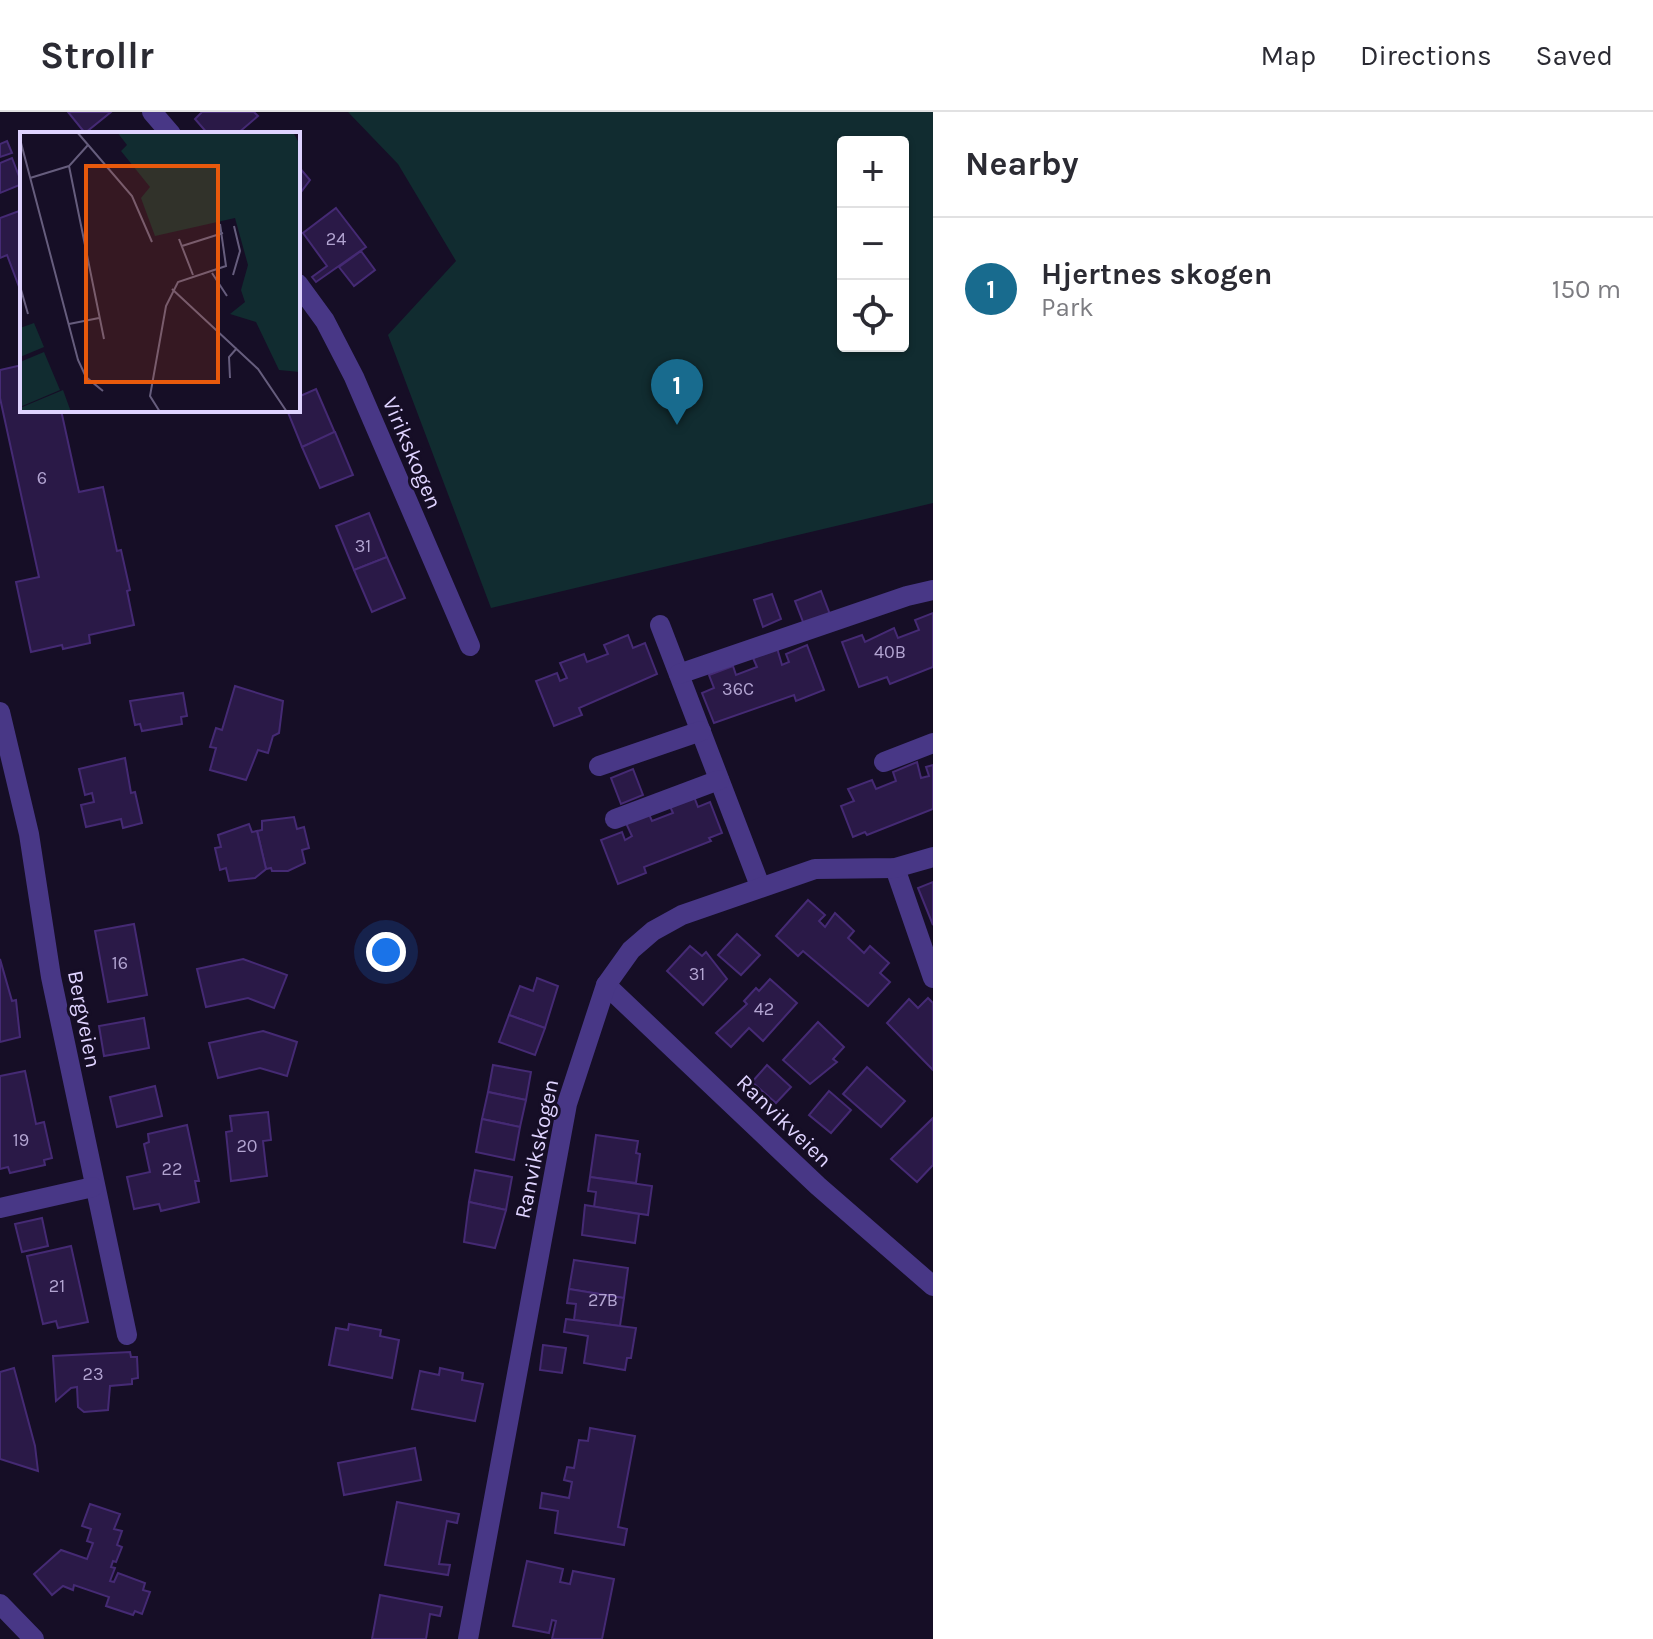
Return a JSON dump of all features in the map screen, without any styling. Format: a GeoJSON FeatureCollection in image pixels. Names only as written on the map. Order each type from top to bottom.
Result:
{"type":"FeatureCollection","features":[{"type":"Feature","properties":{"kind":"street"},"geometry":{"type":"LineString","coordinates":[[152,112],[169,132]]}},
{"type":"Feature","properties":{"kind":"street","name":"Virikskogen"},"geometry":{"type":"LineString","coordinates":[[300,287],[325,321],[354,377],[470,646]]}},
{"type":"Feature","properties":{"kind":"street"},"geometry":{"type":"LineString","coordinates":[[679,674],[907,596],[933,590]]}},
{"type":"Feature","properties":{"kind":"street"},"geometry":{"type":"LineString","coordinates":[[660,625],[760,886]]}},
{"type":"Feature","properties":{"kind":"street","name":"Bergveien"},"geometry":{"type":"LineString","coordinates":[[0,712],[29,834],[51,977],[93,1187],[127,1335]]}},
{"type":"Feature","properties":{"kind":"street"},"geometry":{"type":"LineString","coordinates":[[599,766],[701,731]]}},
{"type":"Feature","properties":{"kind":"street"},"geometry":{"type":"LineString","coordinates":[[884,762],[933,743]]}},
{"type":"Feature","properties":{"kind":"street"},"geometry":{"type":"LineString","coordinates":[[615,819],[719,780]]}},
{"type":"Feature","properties":{"kind":"street","name":"Ranvikskogen"},"geometry":{"type":"LineString","coordinates":[[468,1639],[567,1104],[606,985],[631,950],[653,931],[682,915],[815,869],[895,868],[933,857]]}},
{"type":"Feature","properties":{"kind":"street"},"geometry":{"type":"LineString","coordinates":[[895,868],[933,978]]}},
{"type":"Feature","properties":{"kind":"street","name":"Ranvikveien"},"geometry":{"type":"LineString","coordinates":[[606,985],[818,1186],[933,1286]]}},
{"type":"Feature","properties":{"kind":"street"},"geometry":{"type":"LineString","coordinates":[[0,1208],[93,1187]]}},
{"type":"Feature","properties":{"kind":"street"},"geometry":{"type":"LineString","coordinates":[[0,1604],[34,1639]]}},
{"type":"Feature","properties":{"kind":"green space"},"geometry":{"type":"Polygon","coordinates":[[[348,112],[933,112],[933,503],[491,608],[388,335],[456,261],[398,164],[348,112]]]}},
{"type":"Feature","properties":{"kind":"building"},"geometry":{"type":"Polygon","coordinates":[[[68,112],[111,112],[86,132],[68,112]]]}},
{"type":"Feature","properties":{"kind":"building"},"geometry":{"type":"Polygon","coordinates":[[[202,112],[254,112],[258,116],[239,132],[206,132],[195,119],[202,112]]]}},
{"type":"Feature","properties":{"kind":"building"},"geometry":{"type":"Polygon","coordinates":[[[7,141],[12,153],[0,157],[0,144],[7,141]]]}},
{"type":"Feature","properties":{"kind":"building"},"geometry":{"type":"Polygon","coordinates":[[[12,158],[20,185],[0,193],[0,163],[12,158]]]}},
{"type":"Feature","properties":{"kind":"building"},"geometry":{"type":"Polygon","coordinates":[[[300,168],[310,180],[300,193],[300,168]]]}},
{"type":"Feature","properties":{"kind":"building"},"geometry":{"type":"Polygon","coordinates":[[[336,208],[366,247],[316,282],[312,277],[327,266],[303,233],[336,208]]]}},
{"type":"Feature","properties":{"kind":"building"},"geometry":{"type":"Polygon","coordinates":[[[20,211],[20,289],[7,255],[0,258],[0,218],[20,211]]]}},
{"type":"Feature","properties":{"kind":"building"},"geometry":{"type":"Polygon","coordinates":[[[361,251],[375,270],[354,286],[339,267],[361,251]]]}},
{"type":"Feature","properties":{"kind":"building"},"geometry":{"type":"Polygon","coordinates":[[[20,365],[20,412],[61,412],[79,492],[103,487],[117,551],[121,550],[130,590],[127,591],[134,625],[89,635],[90,643],[31,652],[16,582],[39,577],[0,398],[0,370],[20,365]]]}},
{"type":"Feature","properties":{"kind":"building"},"geometry":{"type":"Polygon","coordinates":[[[316,389],[335,433],[302,447],[288,412],[300,412],[300,396],[316,389]]]}},
{"type":"Feature","properties":{"kind":"building"},"geometry":{"type":"Polygon","coordinates":[[[335,432],[353,475],[320,488],[302,447],[335,432]]]}},
{"type":"Feature","properties":{"kind":"building"},"geometry":{"type":"Polygon","coordinates":[[[369,513],[387,557],[354,570],[336,526],[369,513]]]}},
{"type":"Feature","properties":{"kind":"building"},"geometry":{"type":"Polygon","coordinates":[[[387,557],[405,598],[372,612],[354,570],[387,557]]]}},
{"type":"Feature","properties":{"kind":"building"},"geometry":{"type":"Polygon","coordinates":[[[821,591],[831,617],[805,627],[795,601],[821,591]]]}},
{"type":"Feature","properties":{"kind":"building"},"geometry":{"type":"Polygon","coordinates":[[[772,594],[781,619],[763,627],[754,600],[772,594]]]}},
{"type":"Feature","properties":{"kind":"building"},"geometry":{"type":"Polygon","coordinates":[[[933,613],[933,667],[890,684],[887,677],[859,687],[842,642],[862,635],[865,642],[894,628],[898,638],[919,630],[915,620],[933,613]]]}},
{"type":"Feature","properties":{"kind":"building"},"geometry":{"type":"Polygon","coordinates":[[[628,635],[633,648],[645,643],[657,674],[579,708],[582,715],[554,726],[536,681],[557,673],[560,681],[567,678],[560,663],[584,654],[587,662],[608,654],[604,645],[628,635]]]}},
{"type":"Feature","properties":{"kind":"building"},"geometry":{"type":"Polygon","coordinates":[[[807,645],[824,690],[796,701],[794,695],[714,723],[702,693],[714,688],[709,675],[733,666],[736,675],[757,667],[753,658],[777,648],[782,665],[789,662],[786,654],[807,645]]]}},
{"type":"Feature","properties":{"kind":"building"},"geometry":{"type":"Polygon","coordinates":[[[235,686],[283,701],[279,733],[273,736],[268,753],[258,750],[246,780],[210,770],[216,748],[210,747],[216,728],[222,730],[235,686]]]}},
{"type":"Feature","properties":{"kind":"building"},"geometry":{"type":"Polygon","coordinates":[[[183,693],[187,716],[181,717],[182,724],[142,731],[140,724],[135,725],[130,701],[183,693]]]}},
{"type":"Feature","properties":{"kind":"building"},"geometry":{"type":"Polygon","coordinates":[[[125,758],[131,793],[135,792],[142,823],[123,828],[121,819],[86,827],[81,805],[94,802],[92,793],[85,795],[79,769],[125,758]]]}},
{"type":"Feature","properties":{"kind":"building"},"geometry":{"type":"Polygon","coordinates":[[[917,762],[921,778],[929,776],[926,767],[933,765],[933,809],[867,835],[865,832],[853,837],[841,806],[854,801],[848,789],[872,780],[876,789],[896,781],[893,772],[917,762]]]}},
{"type":"Feature","properties":{"kind":"building"},"geometry":{"type":"Polygon","coordinates":[[[633,769],[643,795],[621,804],[611,778],[633,769]]]}},
{"type":"Feature","properties":{"kind":"building"},"geometry":{"type":"Polygon","coordinates":[[[693,794],[698,807],[710,802],[722,833],[709,838],[711,841],[644,867],[646,873],[618,884],[601,840],[622,832],[625,840],[632,836],[625,821],[648,812],[652,821],[673,813],[669,804],[693,794]]]}},
{"type":"Feature","properties":{"kind":"building"},"geometry":{"type":"Polygon","coordinates":[[[294,817],[297,829],[304,827],[309,848],[302,850],[305,863],[288,871],[266,869],[257,831],[262,830],[262,821],[294,817]]]}},
{"type":"Feature","properties":{"kind":"building"},"geometry":{"type":"Polygon","coordinates":[[[249,824],[252,832],[257,831],[266,869],[255,878],[229,881],[226,868],[220,870],[215,848],[221,847],[218,835],[249,824]]]}},
{"type":"Feature","properties":{"kind":"building"},"geometry":{"type":"Polygon","coordinates":[[[933,882],[933,925],[918,888],[933,882]]]}},
{"type":"Feature","properties":{"kind":"building"},"geometry":{"type":"Polygon","coordinates":[[[808,900],[825,915],[819,921],[825,927],[835,913],[854,931],[848,938],[864,953],[870,946],[889,963],[880,973],[890,982],[868,1006],[803,951],[798,956],[776,936],[808,900]]]}},
{"type":"Feature","properties":{"kind":"building"},"geometry":{"type":"Polygon","coordinates":[[[134,924],[147,995],[108,1002],[95,931],[134,924]]]}},
{"type":"Feature","properties":{"kind":"building"},"geometry":{"type":"Polygon","coordinates":[[[737,934],[760,955],[741,975],[718,955],[737,934]]]}},
{"type":"Feature","properties":{"kind":"building"},"geometry":{"type":"Polygon","coordinates":[[[690,946],[702,956],[706,952],[727,979],[703,1005],[667,971],[690,946]]]}},
{"type":"Feature","properties":{"kind":"building"},"geometry":{"type":"Polygon","coordinates":[[[0,959],[12,1001],[16,1000],[20,1037],[0,1042],[0,959]]]}},
{"type":"Feature","properties":{"kind":"building"},"geometry":{"type":"Polygon","coordinates":[[[243,959],[287,975],[274,1008],[248,998],[206,1007],[197,969],[243,959]]]}},
{"type":"Feature","properties":{"kind":"building"},"geometry":{"type":"Polygon","coordinates":[[[537,978],[558,986],[545,1028],[509,1015],[520,986],[533,991],[537,978]]]}},
{"type":"Feature","properties":{"kind":"building"},"geometry":{"type":"Polygon","coordinates":[[[770,979],[797,1003],[763,1041],[749,1028],[731,1047],[716,1033],[747,1004],[744,1001],[756,988],[759,991],[770,979]]]}},
{"type":"Feature","properties":{"kind":"building"},"geometry":{"type":"Polygon","coordinates":[[[928,998],[933,1003],[933,1070],[887,1023],[909,999],[918,1008],[928,998]]]}},
{"type":"Feature","properties":{"kind":"building"},"geometry":{"type":"Polygon","coordinates":[[[509,1015],[545,1028],[535,1055],[499,1042],[509,1015]]]}},
{"type":"Feature","properties":{"kind":"building"},"geometry":{"type":"Polygon","coordinates":[[[144,1018],[149,1048],[104,1056],[99,1026],[144,1018]]]}},
{"type":"Feature","properties":{"kind":"building"},"geometry":{"type":"Polygon","coordinates":[[[818,1022],[844,1047],[833,1059],[837,1062],[810,1084],[783,1060],[818,1022]]]}},
{"type":"Feature","properties":{"kind":"building"},"geometry":{"type":"Polygon","coordinates":[[[263,1031],[297,1042],[287,1076],[260,1068],[218,1078],[209,1043],[263,1031]]]}},
{"type":"Feature","properties":{"kind":"building"},"geometry":{"type":"Polygon","coordinates":[[[493,1065],[531,1072],[526,1100],[488,1092],[493,1065]]]}},
{"type":"Feature","properties":{"kind":"building"},"geometry":{"type":"Polygon","coordinates":[[[767,1065],[791,1087],[776,1103],[752,1082],[767,1065]]]}},
{"type":"Feature","properties":{"kind":"building"},"geometry":{"type":"Polygon","coordinates":[[[867,1067],[905,1101],[881,1127],[843,1094],[867,1067]]]}},
{"type":"Feature","properties":{"kind":"building"},"geometry":{"type":"Polygon","coordinates":[[[25,1071],[36,1124],[44,1122],[52,1158],[44,1160],[45,1165],[10,1173],[8,1167],[0,1169],[0,1076],[25,1071]]]}},
{"type":"Feature","properties":{"kind":"building"},"geometry":{"type":"Polygon","coordinates":[[[155,1086],[162,1116],[117,1127],[110,1097],[155,1086]]]}},
{"type":"Feature","properties":{"kind":"building"},"geometry":{"type":"Polygon","coordinates":[[[829,1091],[851,1110],[831,1133],[809,1115],[829,1091]]]}},
{"type":"Feature","properties":{"kind":"building"},"geometry":{"type":"Polygon","coordinates":[[[488,1092],[526,1100],[520,1127],[482,1119],[488,1092]]]}},
{"type":"Feature","properties":{"kind":"building"},"geometry":{"type":"Polygon","coordinates":[[[268,1112],[271,1140],[263,1141],[267,1176],[231,1181],[226,1132],[232,1131],[230,1116],[268,1112]]]}},
{"type":"Feature","properties":{"kind":"building"},"geometry":{"type":"Polygon","coordinates":[[[933,1118],[933,1165],[917,1182],[891,1159],[933,1118]]]}},
{"type":"Feature","properties":{"kind":"building"},"geometry":{"type":"Polygon","coordinates":[[[482,1119],[520,1127],[514,1160],[476,1152],[482,1119]]]}},
{"type":"Feature","properties":{"kind":"building"},"geometry":{"type":"Polygon","coordinates":[[[187,1125],[199,1181],[195,1181],[199,1202],[161,1211],[159,1204],[134,1209],[127,1177],[150,1172],[144,1144],[149,1142],[148,1134],[187,1125]]]}},
{"type":"Feature","properties":{"kind":"building"},"geometry":{"type":"Polygon","coordinates":[[[596,1135],[638,1141],[636,1153],[640,1154],[636,1183],[590,1177],[596,1135]]]}},
{"type":"Feature","properties":{"kind":"building"},"geometry":{"type":"Polygon","coordinates":[[[475,1170],[512,1177],[506,1210],[469,1202],[475,1170]]]}},
{"type":"Feature","properties":{"kind":"building"},"geometry":{"type":"Polygon","coordinates":[[[590,1177],[652,1186],[648,1215],[594,1207],[596,1192],[588,1191],[590,1177]]]}},
{"type":"Feature","properties":{"kind":"building"},"geometry":{"type":"Polygon","coordinates":[[[469,1202],[506,1210],[495,1248],[464,1242],[469,1202]]]}},
{"type":"Feature","properties":{"kind":"building"},"geometry":{"type":"Polygon","coordinates":[[[585,1205],[639,1214],[635,1243],[582,1235],[585,1205]]]}},
{"type":"Feature","properties":{"kind":"building"},"geometry":{"type":"Polygon","coordinates":[[[42,1218],[48,1246],[22,1252],[15,1224],[42,1218]]]}},
{"type":"Feature","properties":{"kind":"building"},"geometry":{"type":"Polygon","coordinates":[[[71,1246],[88,1322],[58,1328],[56,1321],[43,1324],[27,1256],[71,1246]]]}},
{"type":"Feature","properties":{"kind":"building"},"geometry":{"type":"Polygon","coordinates":[[[574,1260],[628,1268],[624,1298],[569,1289],[574,1260]]]}},
{"type":"Feature","properties":{"kind":"building"},"geometry":{"type":"Polygon","coordinates":[[[569,1289],[624,1298],[620,1326],[574,1320],[576,1304],[567,1303],[569,1289]]]}},
{"type":"Feature","properties":{"kind":"building"},"geometry":{"type":"Polygon","coordinates":[[[566,1319],[636,1328],[631,1358],[627,1358],[625,1370],[584,1363],[588,1336],[564,1332],[566,1319]]]}},
{"type":"Feature","properties":{"kind":"building"},"geometry":{"type":"Polygon","coordinates":[[[349,1324],[381,1330],[380,1336],[399,1340],[392,1378],[329,1365],[336,1328],[348,1330],[349,1324]]]}},
{"type":"Feature","properties":{"kind":"building"},"geometry":{"type":"Polygon","coordinates":[[[543,1345],[566,1348],[562,1373],[540,1370],[543,1345]]]}},
{"type":"Feature","properties":{"kind":"building"},"geometry":{"type":"Polygon","coordinates":[[[130,1352],[131,1357],[137,1357],[138,1378],[132,1379],[132,1384],[110,1386],[108,1410],[84,1412],[78,1407],[77,1387],[71,1388],[56,1401],[53,1356],[130,1352]]]}},
{"type":"Feature","properties":{"kind":"building"},"geometry":{"type":"Polygon","coordinates":[[[14,1368],[35,1446],[38,1471],[0,1459],[0,1372],[14,1368]]]}},
{"type":"Feature","properties":{"kind":"building"},"geometry":{"type":"Polygon","coordinates":[[[440,1368],[463,1373],[462,1380],[483,1384],[475,1421],[412,1409],[420,1371],[439,1375],[440,1368]]]}},
{"type":"Feature","properties":{"kind":"building"},"geometry":{"type":"Polygon","coordinates":[[[590,1428],[635,1436],[618,1527],[627,1529],[624,1545],[555,1533],[558,1511],[540,1508],[542,1493],[569,1498],[572,1482],[564,1480],[567,1467],[574,1468],[579,1440],[588,1441],[590,1428]]]}},
{"type":"Feature","properties":{"kind":"building"},"geometry":{"type":"Polygon","coordinates":[[[415,1448],[421,1480],[344,1495],[338,1463],[415,1448]]]}},
{"type":"Feature","properties":{"kind":"building"},"geometry":{"type":"Polygon","coordinates":[[[397,1502],[459,1514],[457,1523],[447,1521],[439,1564],[450,1565],[448,1575],[385,1565],[397,1502]]]}},
{"type":"Feature","properties":{"kind":"building"},"geometry":{"type":"Polygon","coordinates":[[[90,1504],[120,1514],[114,1529],[122,1531],[117,1545],[122,1547],[116,1562],[113,1561],[111,1567],[115,1568],[110,1581],[114,1582],[118,1573],[145,1583],[143,1590],[150,1592],[142,1614],[135,1611],[133,1615],[106,1606],[109,1597],[74,1585],[73,1590],[63,1586],[52,1595],[34,1574],[61,1550],[87,1559],[93,1543],[87,1541],[91,1529],[82,1526],[90,1504]]]}},
{"type":"Feature","properties":{"kind":"building"},"geometry":{"type":"Polygon","coordinates":[[[527,1561],[563,1569],[560,1582],[570,1584],[573,1571],[614,1579],[602,1639],[552,1639],[556,1621],[552,1620],[549,1633],[513,1626],[527,1561]]]}},
{"type":"Feature","properties":{"kind":"building"},"geometry":{"type":"Polygon","coordinates":[[[380,1595],[442,1607],[440,1616],[430,1614],[426,1639],[372,1639],[380,1595]]]}},
{"type":"Feature","properties":{"kind":"place","name":"Hjertnes skogen"},"geometry":{"type":"Point","coordinates":[677,425]}}]}
